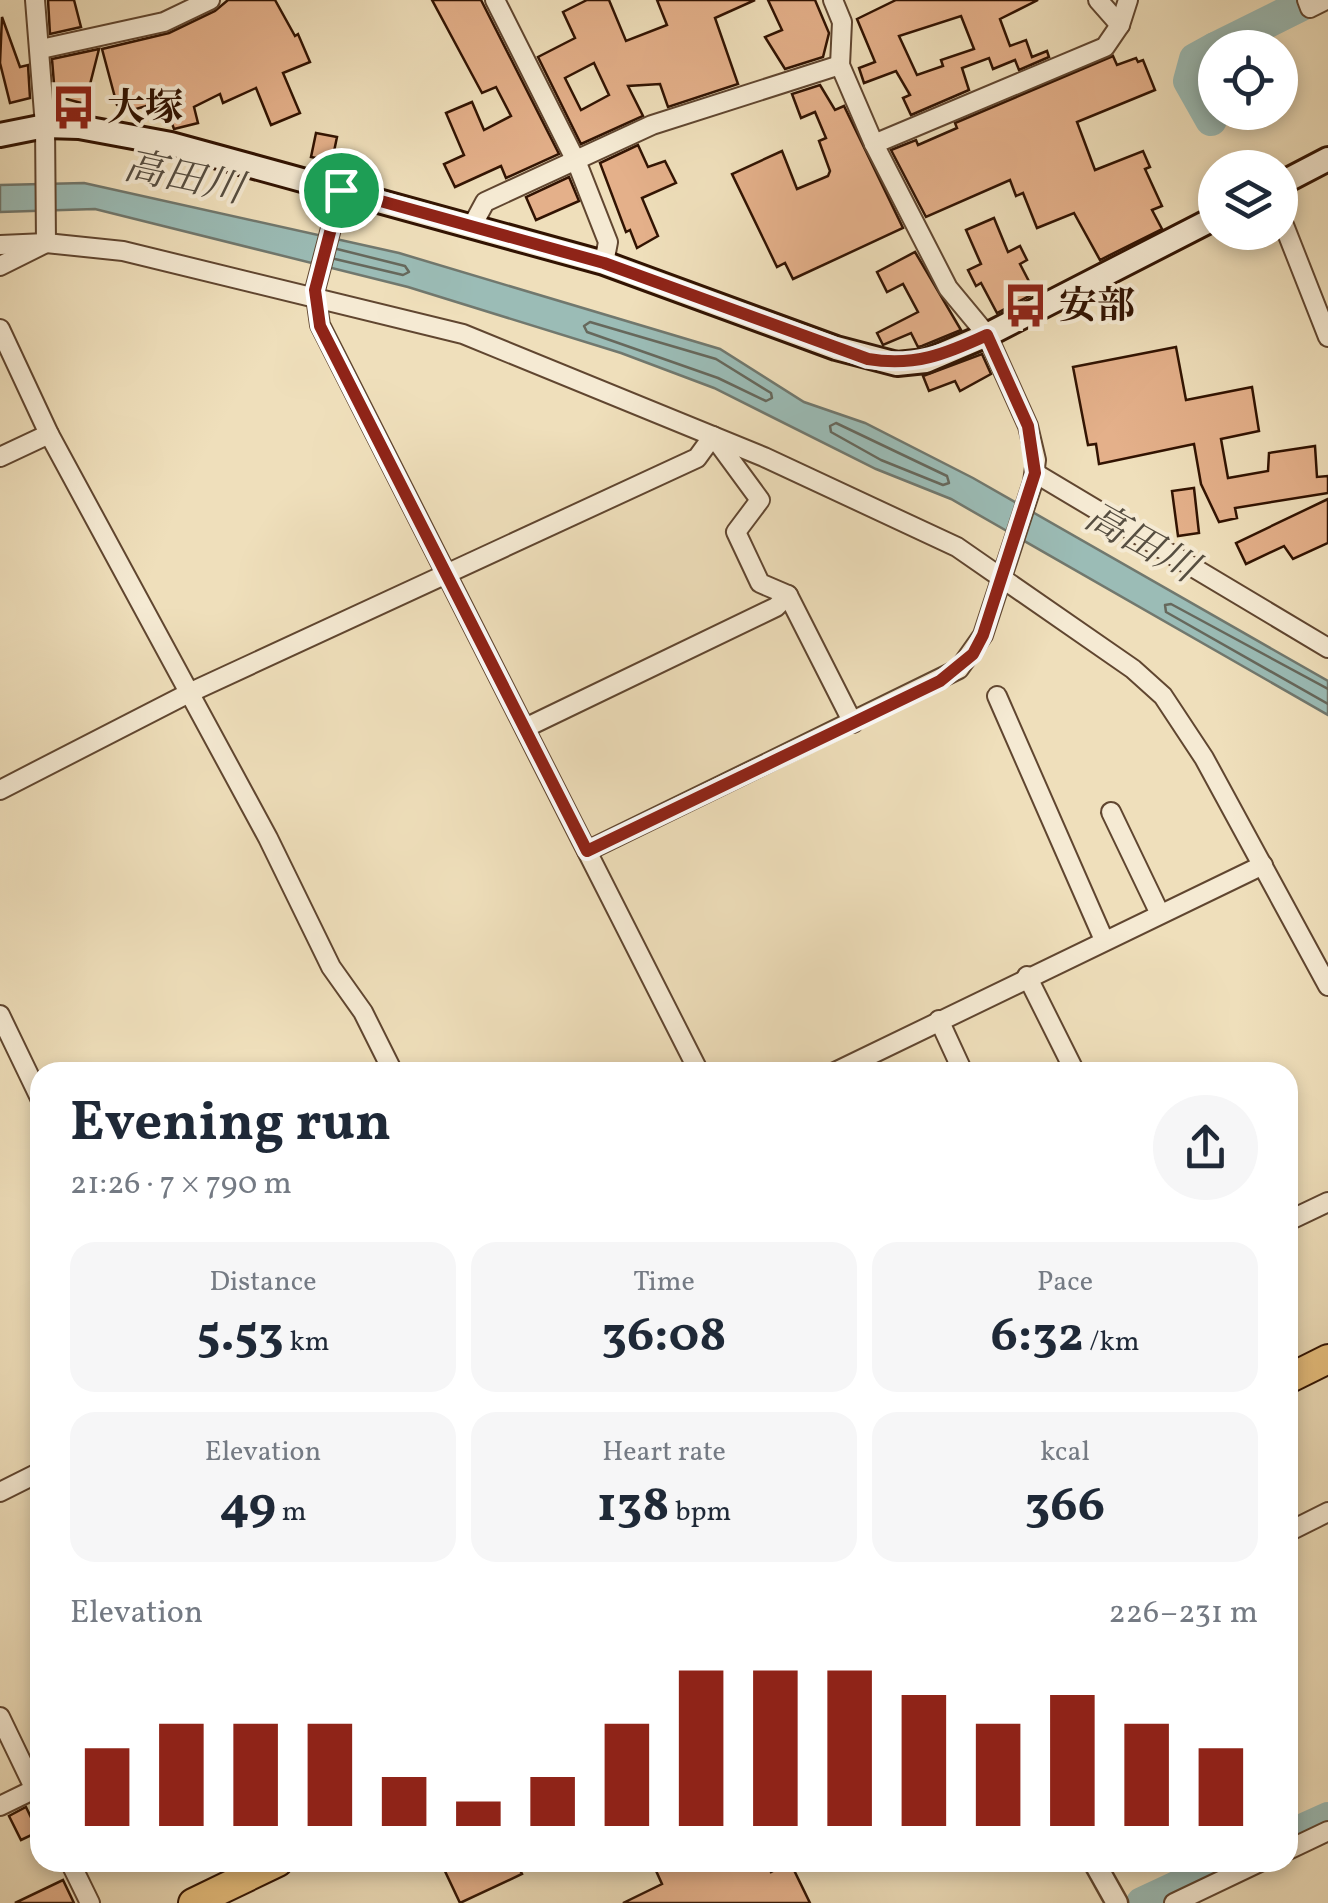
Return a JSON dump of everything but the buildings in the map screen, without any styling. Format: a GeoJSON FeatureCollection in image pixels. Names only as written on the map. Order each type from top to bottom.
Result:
{"type":"FeatureCollection","features":[{"type":"Feature","properties":{"kind":"main road"},"geometry":{"type":"LineString","coordinates":[[0,135],[46,126],[79,127],[171,144],[337,200],[472,226],[604,263],[868,359],[897,364],[926,361],[987,335],[1198,227]]}},
{"type":"Feature","properties":{"kind":"main road"},"geometry":{"type":"LineString","coordinates":[[1298,175],[1328,159]]}},
{"type":"Feature","properties":{"kind":"main road"},"geometry":{"type":"LineString","coordinates":[[1298,1373],[1328,1359]]}},
{"type":"Feature","properties":{"kind":"main road"},"geometry":{"type":"LineString","coordinates":[[193,1903],[257,1872]]}},
{"type":"Feature","properties":{"kind":"street"},"geometry":{"type":"LineString","coordinates":[[35,0],[46,126],[46,240]]}},
{"type":"Feature","properties":{"kind":"street"},"geometry":{"type":"LineString","coordinates":[[41,50],[164,22],[210,0]]}},
{"type":"Feature","properties":{"kind":"street"},"geometry":{"type":"LineString","coordinates":[[494,0],[577,162],[608,242],[604,263]]}},
{"type":"Feature","properties":{"kind":"street"},"geometry":{"type":"LineString","coordinates":[[587,851],[959,669],[983,635],[1034,477],[1028,426],[987,335],[948,288],[874,144],[840,65],[842,22],[833,0]]}},
{"type":"Feature","properties":{"kind":"street"},"geometry":{"type":"LineString","coordinates":[[1098,0],[1120,25]]}},
{"type":"Feature","properties":{"kind":"street"},"geometry":{"type":"LineString","coordinates":[[874,144],[1105,46],[1120,25],[1128,0]]}},
{"type":"Feature","properties":{"kind":"street"},"geometry":{"type":"LineString","coordinates":[[472,226],[484,202],[652,125],[840,65]]}},
{"type":"Feature","properties":{"kind":"street"},"geometry":{"type":"LineString","coordinates":[[337,200],[315,295],[320,326],[694,1062]]}},
{"type":"Feature","properties":{"kind":"street"},"geometry":{"type":"LineString","coordinates":[[0,266],[46,240]]}},
{"type":"Feature","properties":{"kind":"street"},"geometry":{"type":"LineString","coordinates":[[0,245],[46,240],[123,251],[463,334],[714,436],[926,531],[1005,573],[1164,696],[1184,723],[1328,986]]}},
{"type":"Feature","properties":{"kind":"street"},"geometry":{"type":"LineString","coordinates":[[1294,250],[1328,336]]}},
{"type":"Feature","properties":{"kind":"street"},"geometry":{"type":"LineString","coordinates":[[0,329],[49,434],[268,838],[331,967],[363,1012],[388,1062]]}},
{"type":"Feature","properties":{"kind":"street"},"geometry":{"type":"LineString","coordinates":[[0,457],[49,434]]}},
{"type":"Feature","properties":{"kind":"street"},"geometry":{"type":"LineString","coordinates":[[0,790],[189,694],[697,458],[714,436]]}},
{"type":"Feature","properties":{"kind":"street"},"geometry":{"type":"LineString","coordinates":[[714,436],[760,500],[736,532],[760,582],[788,595],[853,723]]}},
{"type":"Feature","properties":{"kind":"street"},"geometry":{"type":"LineString","coordinates":[[1034,477],[1328,648]]}},
{"type":"Feature","properties":{"kind":"street"},"geometry":{"type":"LineString","coordinates":[[525,728],[776,606],[788,595]]}},
{"type":"Feature","properties":{"kind":"street"},"geometry":{"type":"LineString","coordinates":[[997,696],[1104,940]]}},
{"type":"Feature","properties":{"kind":"street"},"geometry":{"type":"LineString","coordinates":[[1110,812],[1160,914]]}},
{"type":"Feature","properties":{"kind":"street"},"geometry":{"type":"LineString","coordinates":[[855,1062],[1263,865]]}},
{"type":"Feature","properties":{"kind":"street"},"geometry":{"type":"LineString","coordinates":[[1027,976],[1070,1062]]}},
{"type":"Feature","properties":{"kind":"street"},"geometry":{"type":"LineString","coordinates":[[0,1015],[30,1077]]}},
{"type":"Feature","properties":{"kind":"street"},"geometry":{"type":"LineString","coordinates":[[939,1020],[958,1062]]}},
{"type":"Feature","properties":{"kind":"street"},"geometry":{"type":"LineString","coordinates":[[1298,1216],[1328,1202]]}},
{"type":"Feature","properties":{"kind":"street"},"geometry":{"type":"LineString","coordinates":[[0,1492],[30,1477]]}},
{"type":"Feature","properties":{"kind":"street"},"geometry":{"type":"LineString","coordinates":[[1298,1527],[1328,1512]]}},
{"type":"Feature","properties":{"kind":"street"},"geometry":{"type":"LineString","coordinates":[[0,1717],[30,1779]]}},
{"type":"Feature","properties":{"kind":"street"},"geometry":{"type":"LineString","coordinates":[[0,1806],[30,1796]]}},
{"type":"Feature","properties":{"kind":"street"},"geometry":{"type":"LineString","coordinates":[[1298,1845],[1328,1831]]}},
{"type":"Feature","properties":{"kind":"street"},"geometry":{"type":"LineString","coordinates":[[75,1872],[90,1903]]}},
{"type":"Feature","properties":{"kind":"street"},"geometry":{"type":"LineString","coordinates":[[1100,1872],[1117,1903]]}},
{"type":"Feature","properties":{"kind":"street"},"geometry":{"type":"LineString","coordinates":[[1174,1903],[1239,1872]]}},
{"type":"Feature","properties":{"kind":"water"},"geometry":{"type":"Polygon","coordinates":[[[84,183],[399,253],[720,349],[804,402],[865,423],[973,478],[1328,681],[1328,715],[951,499],[876,469],[714,388],[621,353],[408,287],[95,209],[0,212],[0,185],[84,183]]]}},
{"type":"Feature","properties":{"kind":"waterway"},"geometry":{"type":"LineString","coordinates":[[1251,30],[1312,0]]}},
{"type":"Feature","properties":{"kind":"waterway"},"geometry":{"type":"LineString","coordinates":[[1198,57],[1189,81],[1198,97]]}},
{"type":"Feature","properties":{"kind":"waterway"},"geometry":{"type":"LineString","coordinates":[[1298,1832],[1328,1818]]}},
{"type":"Feature","properties":{"kind":"waterway"},"geometry":{"type":"LineString","coordinates":[[1142,1903],[1209,1872]]}},
{"type":"Feature","properties":{"kind":"place","name":"大塚"},"geometry":{"type":"Point","coordinates":[74,107]}},
{"type":"Feature","properties":{"kind":"place","name":"安部"},"geometry":{"type":"Point","coordinates":[1026,305]}},
{"type":"Feature","properties":{"kind":"route"},"geometry":{"type":"LineString","coordinates":[[341,190],[604,263],[868,359],[897,364],[926,361],[987,335],[1028,426],[1036,460],[1004,578],[973,654],[940,681],[587,851],[320,326],[315,290],[341,190]]}},
{"type":"Feature","properties":{"kind":"water label","name":"高田川"},"geometry":{"type":"Point","coordinates":[184,176]}},
{"type":"Feature","properties":{"kind":"water label","name":"高田川"},"geometry":{"type":"Point","coordinates":[1142,541]}}]}
